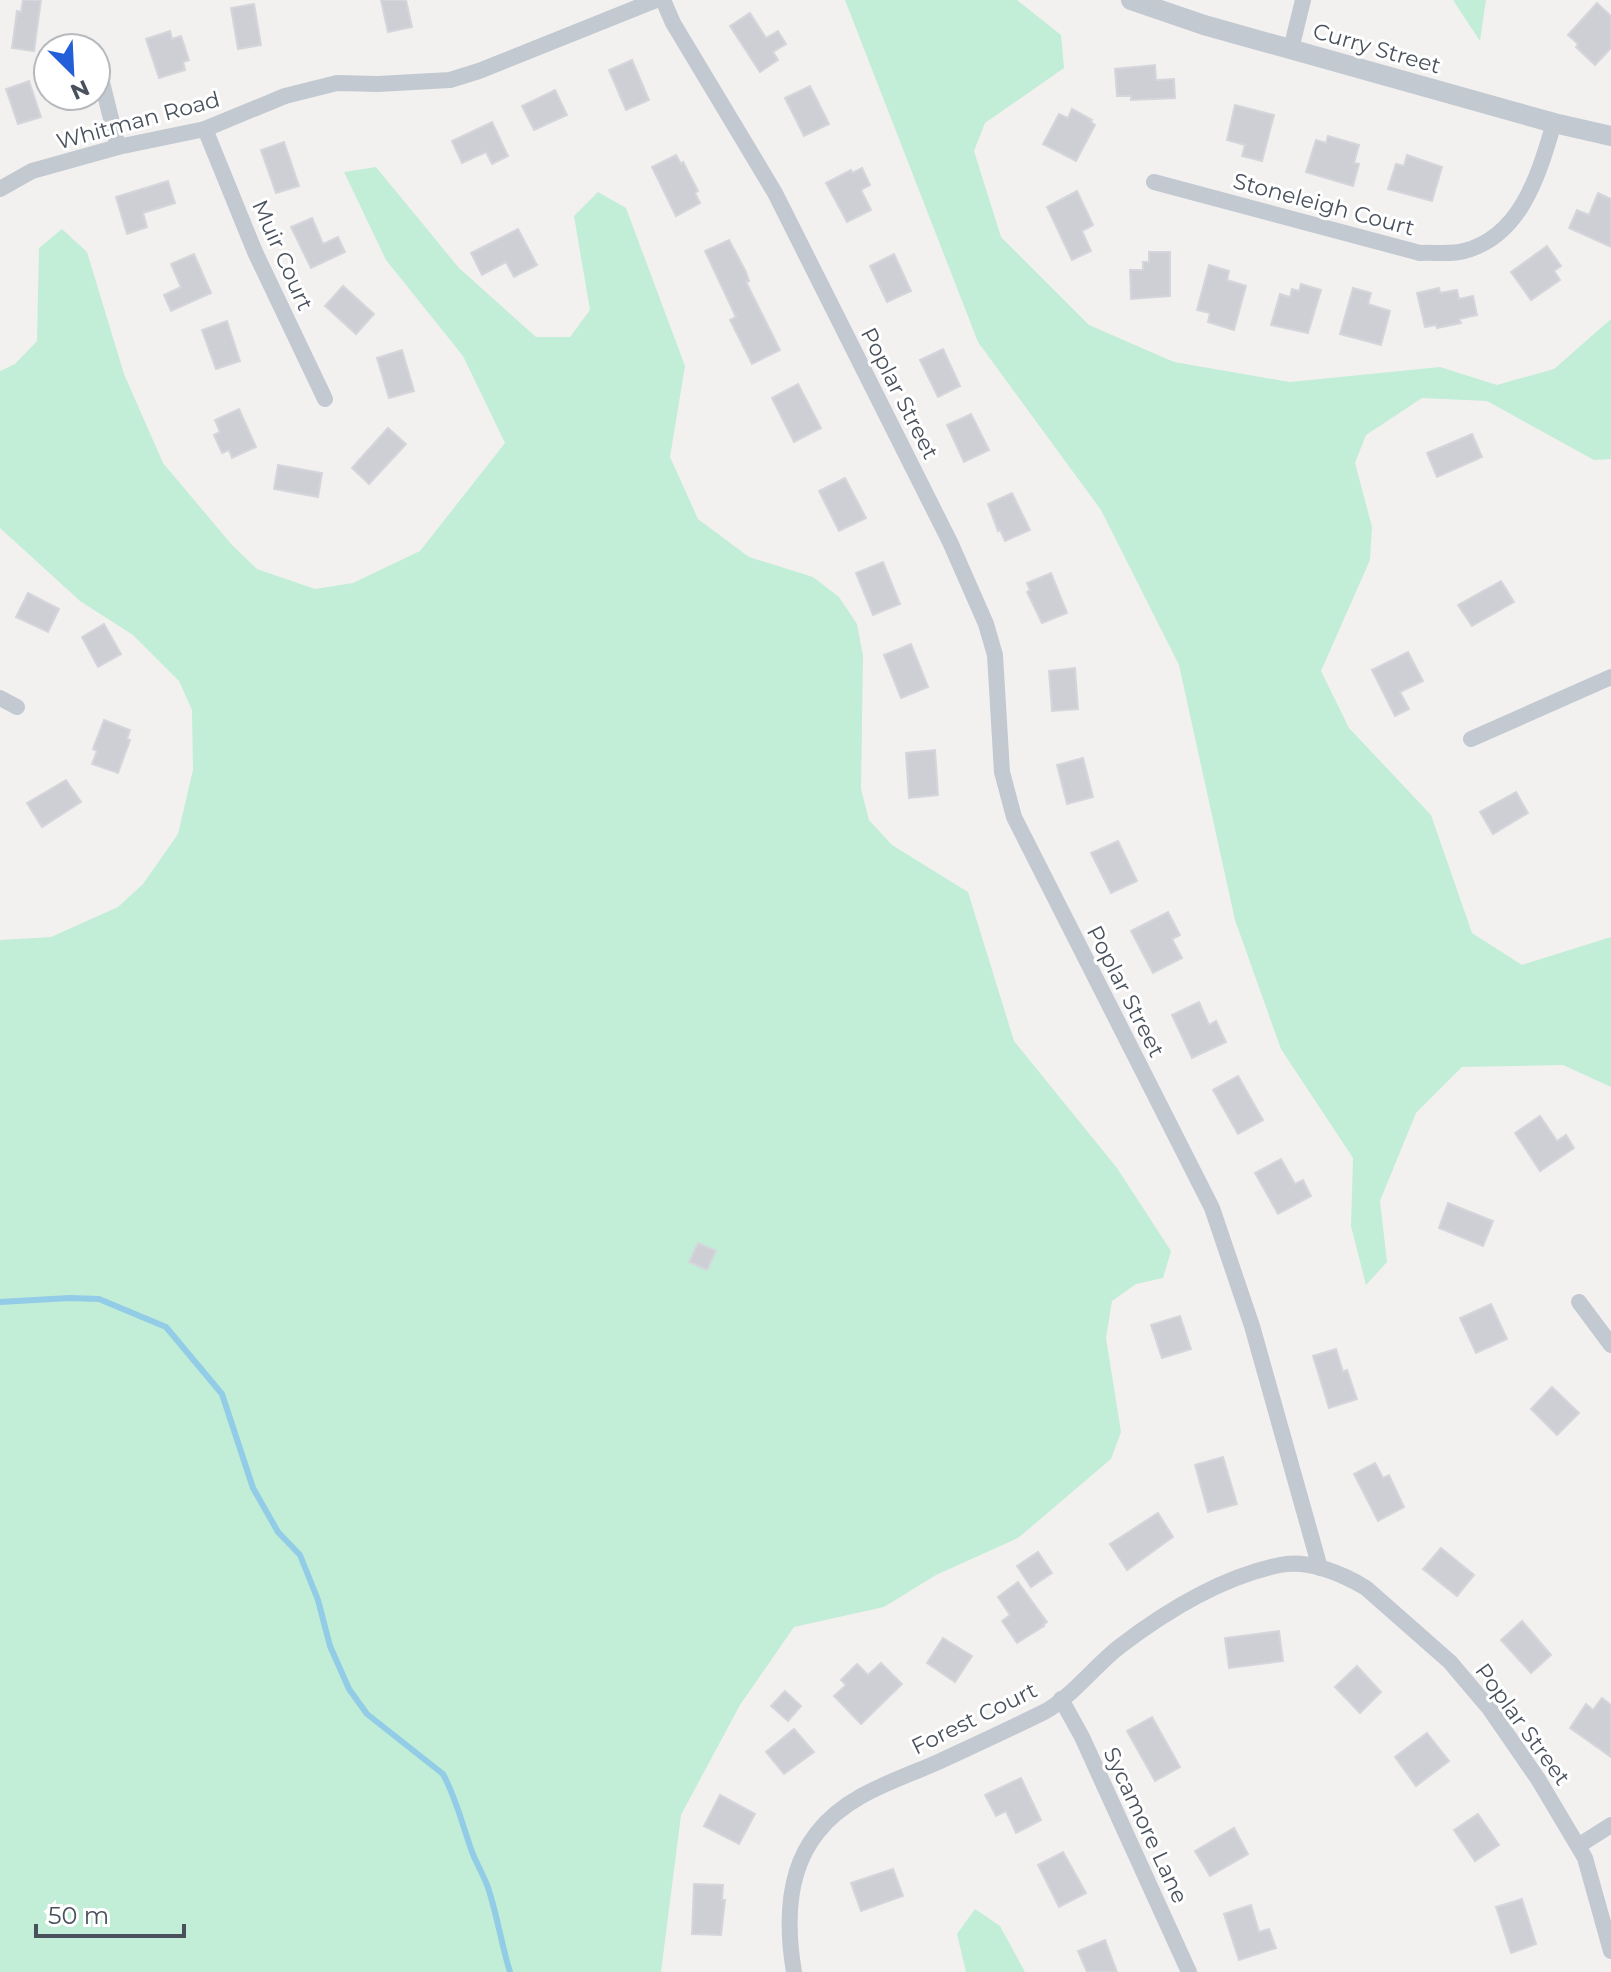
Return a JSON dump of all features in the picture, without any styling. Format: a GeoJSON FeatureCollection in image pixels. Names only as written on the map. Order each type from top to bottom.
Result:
{"type":"FeatureCollection","features":[{"type":"Feature","properties":{"kind":"street","name":"Whitman Road"},"geometry":{"type":"LineString","coordinates":[[0,189],[32,171],[118,147],[205,129],[285,96],[337,83],[450,80],[656,0]]}},
{"type":"Feature","properties":{"kind":"street","name":"Poplar Street"},"geometry":{"type":"LineString","coordinates":[[663,0],[673,23],[775,193],[943,528],[986,624],[995,655],[1002,772],[1014,817],[1212,1208],[1252,1326],[1320,1568],[1366,1588],[1450,1662],[1489,1708],[1538,1779],[1585,1858],[1611,1951]]}},
{"type":"Feature","properties":{"kind":"street","name":"Curry Street"},"geometry":{"type":"LineString","coordinates":[[1131,0],[1204,25],[1554,123],[1611,136]]}},
{"type":"Feature","properties":{"kind":"street"},"geometry":{"type":"LineString","coordinates":[[1291,49],[1303,0]]}},
{"type":"Feature","properties":{"kind":"street"},"geometry":{"type":"LineString","coordinates":[[109,112],[118,147]]}},
{"type":"Feature","properties":{"kind":"street","name":"Stoneleigh Court"},"geometry":{"type":"LineString","coordinates":[[1154,182],[1420,253],[1463,252],[1506,228],[1522,206],[1537,177],[1554,123]]}},
{"type":"Feature","properties":{"kind":"street","name":"Muir Court"},"geometry":{"type":"LineString","coordinates":[[205,129],[255,252],[325,399]]}},
{"type":"Feature","properties":{"kind":"street"},"geometry":{"type":"LineString","coordinates":[[1471,739],[1611,677]]}},
{"type":"Feature","properties":{"kind":"street"},"geometry":{"type":"LineString","coordinates":[[0,698],[17,707]]}},
{"type":"Feature","properties":{"kind":"street"},"geometry":{"type":"LineString","coordinates":[[1579,1302],[1611,1345]]}},
{"type":"Feature","properties":{"kind":"street","name":"Forest Court"},"geometry":{"type":"LineString","coordinates":[[794,1972],[789,1939],[791,1894],[798,1864],[817,1832],[841,1810],[873,1789],[1050,1709],[1119,1647],[1208,1588],[1283,1564],[1320,1568]]}},
{"type":"Feature","properties":{"kind":"street","name":"Sycamore Lane"},"geometry":{"type":"LineString","coordinates":[[1061,1699],[1082,1737],[1189,1972]]}},
{"type":"Feature","properties":{"kind":"street"},"geometry":{"type":"LineString","coordinates":[[1578,1846],[1611,1825]]}},
{"type":"Feature","properties":{"kind":"green space"},"geometry":{"type":"Polygon","coordinates":[[[845,0],[1017,0],[1061,35],[1064,68],[985,123],[974,151],[1001,237],[1089,325],[1174,362],[1290,382],[1440,367],[1497,385],[1554,369],[1611,319],[1611,459],[1594,460],[1487,401],[1422,398],[1366,435],[1355,463],[1372,527],[1370,560],[1321,671],[1349,728],[1431,815],[1472,933],[1522,965],[1611,937],[1611,1087],[1563,1065],[1462,1067],[1416,1113],[1380,1201],[1387,1262],[1366,1285],[1351,1226],[1353,1158],[1281,1049],[1235,920],[1179,665],[1101,510],[978,342],[845,0]]]}},
{"type":"Feature","properties":{"kind":"green space"},"geometry":{"type":"Polygon","coordinates":[[[1453,0],[1486,0],[1480,41],[1453,0]]]}},
{"type":"Feature","properties":{"kind":"green space"},"geometry":{"type":"Polygon","coordinates":[[[376,167],[459,268],[536,337],[570,337],[590,310],[574,216],[598,192],[626,208],[685,366],[670,457],[698,519],[749,557],[813,577],[839,597],[857,624],[863,656],[861,789],[869,820],[892,845],[968,892],[1014,1041],[1117,1168],[1171,1251],[1163,1278],[1136,1284],[1112,1301],[1106,1338],[1121,1432],[1111,1459],[1018,1538],[936,1575],[884,1607],[794,1627],[740,1705],[681,1815],[661,1972],[0,1972],[0,940],[51,937],[118,907],[143,884],[178,834],[193,770],[192,710],[179,681],[133,635],[80,601],[0,528],[0,371],[15,364],[37,341],[39,248],[62,229],[87,252],[124,374],[163,463],[232,545],[257,569],[315,589],[353,583],[420,551],[505,443],[463,356],[386,260],[344,172],[376,167]]]}},
{"type":"Feature","properties":{"kind":"green space"},"geometry":{"type":"Polygon","coordinates":[[[975,1909],[1000,1926],[1025,1972],[966,1972],[957,1934],[975,1909]]]}},
{"type":"Feature","properties":{"kind":"building"},"geometry":{"type":"Polygon","coordinates":[[[23,0],[41,0],[37,32],[32,32],[32,51],[12,48],[17,11],[21,12],[23,0]]]}},
{"type":"Feature","properties":{"kind":"building"},"geometry":{"type":"Polygon","coordinates":[[[381,0],[406,0],[412,27],[388,32],[381,0]]]}},
{"type":"Feature","properties":{"kind":"building"},"geometry":{"type":"Polygon","coordinates":[[[1597,3],[1611,16],[1611,48],[1595,65],[1568,35],[1597,3]]]}},
{"type":"Feature","properties":{"kind":"building"},"geometry":{"type":"Polygon","coordinates":[[[254,4],[261,45],[238,49],[231,8],[254,4]]]}},
{"type":"Feature","properties":{"kind":"building"},"geometry":{"type":"Polygon","coordinates":[[[750,13],[766,38],[778,31],[786,44],[773,52],[778,60],[760,72],[730,26],[750,13]]]}},
{"type":"Feature","properties":{"kind":"building"},"geometry":{"type":"Polygon","coordinates":[[[170,31],[172,39],[181,36],[189,60],[183,62],[185,70],[159,78],[146,39],[170,31]]]}},
{"type":"Feature","properties":{"kind":"building"},"geometry":{"type":"Polygon","coordinates":[[[632,60],[649,100],[626,110],[609,70],[632,60]]]}},
{"type":"Feature","properties":{"kind":"building"},"geometry":{"type":"Polygon","coordinates":[[[1155,65],[1156,80],[1174,79],[1175,98],[1131,100],[1131,96],[1117,96],[1115,69],[1155,65]]]}},
{"type":"Feature","properties":{"kind":"building"},"geometry":{"type":"Polygon","coordinates":[[[29,81],[32,112],[39,112],[41,117],[18,124],[6,89],[29,81]]]}},
{"type":"Feature","properties":{"kind":"building"},"geometry":{"type":"Polygon","coordinates":[[[810,86],[829,124],[804,136],[785,98],[810,86]]]}},
{"type":"Feature","properties":{"kind":"building"},"geometry":{"type":"Polygon","coordinates":[[[555,90],[567,115],[534,130],[522,106],[555,90]]]}},
{"type":"Feature","properties":{"kind":"building"},"geometry":{"type":"Polygon","coordinates":[[[1235,105],[1274,115],[1262,161],[1242,156],[1245,145],[1227,140],[1235,105]]]}},
{"type":"Feature","properties":{"kind":"building"},"geometry":{"type":"Polygon","coordinates":[[[1072,109],[1095,125],[1076,161],[1043,144],[1059,114],[1068,118],[1072,109]]]}},
{"type":"Feature","properties":{"kind":"building"},"geometry":{"type":"Polygon","coordinates":[[[492,122],[508,156],[492,164],[486,152],[462,163],[452,141],[492,122]]]}},
{"type":"Feature","properties":{"kind":"building"},"geometry":{"type":"Polygon","coordinates":[[[1328,136],[1359,145],[1354,163],[1359,164],[1353,186],[1306,172],[1316,140],[1326,143],[1328,136]]]}},
{"type":"Feature","properties":{"kind":"building"},"geometry":{"type":"Polygon","coordinates":[[[284,142],[299,186],[276,193],[261,150],[284,142]]]}},
{"type":"Feature","properties":{"kind":"building"},"geometry":{"type":"Polygon","coordinates":[[[676,155],[698,191],[695,193],[700,203],[676,216],[652,167],[676,155]]]}},
{"type":"Feature","properties":{"kind":"building"},"geometry":{"type":"Polygon","coordinates":[[[1407,155],[1442,167],[1432,201],[1388,189],[1396,164],[1404,166],[1407,155]]]}},
{"type":"Feature","properties":{"kind":"building"},"geometry":{"type":"Polygon","coordinates":[[[862,168],[870,185],[861,190],[871,210],[847,222],[826,183],[862,168]]]}},
{"type":"Feature","properties":{"kind":"building"},"geometry":{"type":"Polygon","coordinates":[[[168,181],[175,203],[143,213],[147,227],[127,234],[116,197],[168,181]]]}},
{"type":"Feature","properties":{"kind":"building"},"geometry":{"type":"Polygon","coordinates":[[[1077,191],[1093,225],[1082,231],[1091,251],[1072,260],[1047,207],[1077,191]]]}},
{"type":"Feature","properties":{"kind":"building"},"geometry":{"type":"Polygon","coordinates":[[[1598,193],[1611,199],[1611,247],[1569,228],[1577,210],[1589,215],[1598,193]]]}},
{"type":"Feature","properties":{"kind":"building"},"geometry":{"type":"Polygon","coordinates":[[[312,218],[323,244],[338,237],[345,252],[311,268],[291,227],[312,218]]]}},
{"type":"Feature","properties":{"kind":"building"},"geometry":{"type":"Polygon","coordinates":[[[518,229],[537,265],[514,277],[506,262],[482,275],[471,253],[518,229]]]}},
{"type":"Feature","properties":{"kind":"building"},"geometry":{"type":"Polygon","coordinates":[[[729,240],[780,350],[752,364],[730,320],[736,317],[705,251],[729,240]]]}},
{"type":"Feature","properties":{"kind":"building"},"geometry":{"type":"Polygon","coordinates":[[[1547,246],[1561,266],[1554,271],[1560,280],[1531,300],[1511,272],[1547,246]]]}},
{"type":"Feature","properties":{"kind":"building"},"geometry":{"type":"Polygon","coordinates":[[[1149,252],[1170,252],[1170,296],[1131,299],[1130,270],[1143,270],[1143,262],[1149,262],[1149,252]]]}},
{"type":"Feature","properties":{"kind":"building"},"geometry":{"type":"Polygon","coordinates":[[[194,254],[211,293],[171,311],[164,295],[181,287],[171,264],[194,254]]]}},
{"type":"Feature","properties":{"kind":"building"},"geometry":{"type":"Polygon","coordinates":[[[894,254],[911,291],[887,302],[870,266],[894,254]]]}},
{"type":"Feature","properties":{"kind":"building"},"geometry":{"type":"Polygon","coordinates":[[[1209,265],[1229,271],[1227,280],[1246,286],[1234,330],[1208,322],[1210,313],[1197,310],[1209,265]]]}},
{"type":"Feature","properties":{"kind":"building"},"geometry":{"type":"Polygon","coordinates":[[[1301,284],[1321,290],[1308,333],[1271,325],[1280,294],[1290,297],[1292,289],[1299,291],[1301,284]]]}},
{"type":"Feature","properties":{"kind":"building"},"geometry":{"type":"Polygon","coordinates":[[[343,286],[374,314],[356,334],[325,306],[343,286]]]}},
{"type":"Feature","properties":{"kind":"building"},"geometry":{"type":"Polygon","coordinates":[[[1353,288],[1371,293],[1368,304],[1390,311],[1381,345],[1340,334],[1353,288]]]}},
{"type":"Feature","properties":{"kind":"building"},"geometry":{"type":"Polygon","coordinates":[[[1439,288],[1440,293],[1457,290],[1459,299],[1473,296],[1477,315],[1459,319],[1461,323],[1425,327],[1417,293],[1439,288]]]}},
{"type":"Feature","properties":{"kind":"building"},"geometry":{"type":"Polygon","coordinates":[[[227,321],[240,361],[216,369],[202,330],[227,321]]]}},
{"type":"Feature","properties":{"kind":"building"},"geometry":{"type":"Polygon","coordinates":[[[943,349],[960,386],[938,397],[920,360],[943,349]]]}},
{"type":"Feature","properties":{"kind":"building"},"geometry":{"type":"Polygon","coordinates":[[[402,350],[414,391],[389,398],[377,358],[402,350]]]}},
{"type":"Feature","properties":{"kind":"building"},"geometry":{"type":"Polygon","coordinates":[[[798,384],[821,428],[794,442],[772,398],[798,384]]]}},
{"type":"Feature","properties":{"kind":"building"},"geometry":{"type":"Polygon","coordinates":[[[239,409],[256,447],[232,458],[229,450],[222,453],[214,435],[220,432],[215,420],[239,409]]]}},
{"type":"Feature","properties":{"kind":"building"},"geometry":{"type":"Polygon","coordinates":[[[971,414],[989,450],[964,462],[947,425],[971,414]]]}},
{"type":"Feature","properties":{"kind":"building"},"geometry":{"type":"Polygon","coordinates":[[[388,428],[406,444],[369,484],[352,468],[388,428]]]}},
{"type":"Feature","properties":{"kind":"building"},"geometry":{"type":"Polygon","coordinates":[[[1472,434],[1482,457],[1437,477],[1427,453],[1472,434]]]}},
{"type":"Feature","properties":{"kind":"building"},"geometry":{"type":"Polygon","coordinates":[[[278,465],[322,473],[318,497],[274,489],[278,465]]]}},
{"type":"Feature","properties":{"kind":"building"},"geometry":{"type":"Polygon","coordinates":[[[845,478],[866,518],[839,531],[819,491],[845,478]]]}},
{"type":"Feature","properties":{"kind":"building"},"geometry":{"type":"Polygon","coordinates":[[[1012,493],[1030,530],[1005,541],[988,504],[1012,493]]]}},
{"type":"Feature","properties":{"kind":"building"},"geometry":{"type":"Polygon","coordinates":[[[883,562],[900,604],[873,615],[856,573],[883,562]]]}},
{"type":"Feature","properties":{"kind":"building"},"geometry":{"type":"Polygon","coordinates":[[[1051,573],[1067,613],[1042,623],[1027,592],[1030,590],[1027,583],[1051,573]]]}},
{"type":"Feature","properties":{"kind":"building"},"geometry":{"type":"Polygon","coordinates":[[[1501,581],[1514,602],[1472,626],[1458,605],[1501,581]]]}},
{"type":"Feature","properties":{"kind":"building"},"geometry":{"type":"Polygon","coordinates":[[[28,593],[59,609],[48,632],[16,617],[28,593]]]}},
{"type":"Feature","properties":{"kind":"building"},"geometry":{"type":"Polygon","coordinates":[[[104,624],[121,654],[98,667],[82,637],[104,624]]]}},
{"type":"Feature","properties":{"kind":"building"},"geometry":{"type":"Polygon","coordinates":[[[911,644],[928,687],[901,698],[884,655],[911,644]]]}},
{"type":"Feature","properties":{"kind":"building"},"geometry":{"type":"Polygon","coordinates":[[[1408,652],[1423,681],[1400,692],[1409,709],[1395,716],[1372,670],[1408,652]]]}},
{"type":"Feature","properties":{"kind":"building"},"geometry":{"type":"Polygon","coordinates":[[[1075,668],[1078,709],[1052,711],[1049,671],[1075,668]]]}},
{"type":"Feature","properties":{"kind":"building"},"geometry":{"type":"Polygon","coordinates":[[[104,720],[130,730],[127,739],[130,740],[118,773],[92,764],[97,751],[93,749],[104,720]]]}},
{"type":"Feature","properties":{"kind":"building"},"geometry":{"type":"Polygon","coordinates":[[[935,750],[938,795],[909,798],[906,753],[935,750]]]}},
{"type":"Feature","properties":{"kind":"building"},"geometry":{"type":"Polygon","coordinates":[[[1083,758],[1093,797],[1067,804],[1057,765],[1083,758]]]}},
{"type":"Feature","properties":{"kind":"building"},"geometry":{"type":"Polygon","coordinates":[[[66,780],[81,802],[42,827],[27,803],[66,780]]]}},
{"type":"Feature","properties":{"kind":"building"},"geometry":{"type":"Polygon","coordinates":[[[1516,792],[1528,813],[1493,834],[1480,812],[1516,792]]]}},
{"type":"Feature","properties":{"kind":"building"},"geometry":{"type":"Polygon","coordinates":[[[1118,841],[1137,881],[1111,893],[1091,853],[1118,841]]]}},
{"type":"Feature","properties":{"kind":"building"},"geometry":{"type":"Polygon","coordinates":[[[1168,912],[1180,935],[1172,939],[1182,958],[1153,973],[1131,931],[1168,912]]]}},
{"type":"Feature","properties":{"kind":"building"},"geometry":{"type":"Polygon","coordinates":[[[1199,1002],[1209,1025],[1216,1021],[1226,1042],[1192,1058],[1172,1015],[1199,1002]]]}},
{"type":"Feature","properties":{"kind":"building"},"geometry":{"type":"Polygon","coordinates":[[[1238,1076],[1263,1120],[1238,1134],[1213,1090],[1238,1076]]]}},
{"type":"Feature","properties":{"kind":"building"},"geometry":{"type":"Polygon","coordinates":[[[1540,1116],[1557,1141],[1566,1135],[1574,1148],[1540,1171],[1515,1133],[1540,1116]]]}},
{"type":"Feature","properties":{"kind":"building"},"geometry":{"type":"Polygon","coordinates":[[[1281,1159],[1295,1184],[1303,1180],[1311,1196],[1278,1214],[1255,1173],[1281,1159]]]}},
{"type":"Feature","properties":{"kind":"building"},"geometry":{"type":"Polygon","coordinates":[[[1448,1203],[1493,1221],[1483,1246],[1439,1228],[1448,1203]]]}},
{"type":"Feature","properties":{"kind":"building"},"geometry":{"type":"Polygon","coordinates":[[[698,1243],[716,1251],[707,1270],[689,1262],[698,1243]]]}},
{"type":"Feature","properties":{"kind":"building"},"geometry":{"type":"Polygon","coordinates":[[[1491,1304],[1507,1339],[1476,1353],[1460,1318],[1491,1304]]]}},
{"type":"Feature","properties":{"kind":"building"},"geometry":{"type":"Polygon","coordinates":[[[1180,1316],[1191,1349],[1162,1358],[1151,1325],[1180,1316]]]}},
{"type":"Feature","properties":{"kind":"building"},"geometry":{"type":"Polygon","coordinates":[[[1336,1349],[1343,1372],[1347,1370],[1357,1399],[1329,1408],[1313,1356],[1336,1349]]]}},
{"type":"Feature","properties":{"kind":"building"},"geometry":{"type":"Polygon","coordinates":[[[1552,1387],[1579,1413],[1557,1435],[1531,1409],[1552,1387]]]}},
{"type":"Feature","properties":{"kind":"building"},"geometry":{"type":"Polygon","coordinates":[[[1223,1457],[1237,1504],[1208,1512],[1195,1465],[1223,1457]]]}},
{"type":"Feature","properties":{"kind":"building"},"geometry":{"type":"Polygon","coordinates":[[[1375,1463],[1383,1478],[1389,1475],[1404,1507],[1378,1521],[1354,1474],[1375,1463]]]}},
{"type":"Feature","properties":{"kind":"building"},"geometry":{"type":"Polygon","coordinates":[[[1158,1513],[1173,1537],[1127,1570],[1110,1544],[1158,1513]]]}},
{"type":"Feature","properties":{"kind":"building"},"geometry":{"type":"Polygon","coordinates":[[[1441,1548],[1474,1575],[1457,1596],[1423,1569],[1441,1548]]]}},
{"type":"Feature","properties":{"kind":"building"},"geometry":{"type":"Polygon","coordinates":[[[1038,1552],[1052,1573],[1031,1587],[1017,1566],[1038,1552]]]}},
{"type":"Feature","properties":{"kind":"building"},"geometry":{"type":"Polygon","coordinates":[[[1018,1582],[1047,1622],[1017,1643],[1002,1621],[1010,1615],[998,1597],[1018,1582]]]}},
{"type":"Feature","properties":{"kind":"building"},"geometry":{"type":"Polygon","coordinates":[[[1522,1621],[1551,1655],[1531,1673],[1501,1640],[1522,1621]]]}},
{"type":"Feature","properties":{"kind":"building"},"geometry":{"type":"Polygon","coordinates":[[[1279,1631],[1283,1661],[1229,1668],[1225,1638],[1279,1631]]]}},
{"type":"Feature","properties":{"kind":"building"},"geometry":{"type":"Polygon","coordinates":[[[943,1638],[972,1656],[955,1682],[927,1663],[943,1638]]]}},
{"type":"Feature","properties":{"kind":"building"},"geometry":{"type":"Polygon","coordinates":[[[881,1663],[902,1684],[861,1724],[834,1696],[846,1685],[841,1680],[857,1664],[868,1675],[881,1663]]]}},
{"type":"Feature","properties":{"kind":"building"},"geometry":{"type":"Polygon","coordinates":[[[1357,1666],[1381,1692],[1360,1713],[1335,1687],[1357,1666]]]}},
{"type":"Feature","properties":{"kind":"building"},"geometry":{"type":"Polygon","coordinates":[[[785,1691],[801,1706],[788,1721],[771,1706],[785,1691]]]}},
{"type":"Feature","properties":{"kind":"building"},"geometry":{"type":"Polygon","coordinates":[[[1602,1698],[1611,1705],[1611,1757],[1570,1728],[1586,1704],[1593,1710],[1602,1698]]]}},
{"type":"Feature","properties":{"kind":"building"},"geometry":{"type":"Polygon","coordinates":[[[1152,1717],[1180,1767],[1155,1781],[1127,1731],[1152,1717]]]}},
{"type":"Feature","properties":{"kind":"building"},"geometry":{"type":"Polygon","coordinates":[[[794,1729],[814,1752],[784,1774],[766,1752],[794,1729]]]}},
{"type":"Feature","properties":{"kind":"building"},"geometry":{"type":"Polygon","coordinates":[[[1427,1733],[1449,1761],[1416,1786],[1395,1757],[1427,1733]]]}},
{"type":"Feature","properties":{"kind":"building"},"geometry":{"type":"Polygon","coordinates":[[[1021,1778],[1041,1820],[1016,1833],[1006,1811],[996,1816],[985,1795],[1021,1778]]]}},
{"type":"Feature","properties":{"kind":"building"},"geometry":{"type":"Polygon","coordinates":[[[720,1795],[755,1814],[739,1844],[704,1826],[720,1795]]]}},
{"type":"Feature","properties":{"kind":"building"},"geometry":{"type":"Polygon","coordinates":[[[1478,1814],[1499,1845],[1475,1861],[1454,1830],[1478,1814]]]}},
{"type":"Feature","properties":{"kind":"building"},"geometry":{"type":"Polygon","coordinates":[[[1234,1828],[1248,1854],[1210,1876],[1195,1851],[1234,1828]]]}},
{"type":"Feature","properties":{"kind":"building"},"geometry":{"type":"Polygon","coordinates":[[[1063,1852],[1086,1893],[1059,1907],[1038,1865],[1063,1852]]]}},
{"type":"Feature","properties":{"kind":"building"},"geometry":{"type":"Polygon","coordinates":[[[893,1869],[903,1896],[861,1911],[851,1883],[893,1869]]]}},
{"type":"Feature","properties":{"kind":"building"},"geometry":{"type":"Polygon","coordinates":[[[694,1884],[723,1885],[722,1900],[725,1900],[721,1935],[692,1934],[694,1884]]]}},
{"type":"Feature","properties":{"kind":"building"},"geometry":{"type":"Polygon","coordinates":[[[1522,1899],[1536,1944],[1511,1953],[1496,1907],[1522,1899]]]}},
{"type":"Feature","properties":{"kind":"building"},"geometry":{"type":"Polygon","coordinates":[[[1251,1905],[1259,1932],[1269,1929],[1276,1948],[1239,1960],[1224,1914],[1251,1905]]]}},
{"type":"Feature","properties":{"kind":"building"},"geometry":{"type":"Polygon","coordinates":[[[1105,1940],[1117,1972],[1087,1972],[1078,1951],[1105,1940]]]}},
{"type":"Feature","properties":{"kind":"waterway"},"geometry":{"type":"LineString","coordinates":[[0,1302],[99,1299],[166,1327],[222,1394],[253,1488],[278,1532],[300,1555],[318,1600],[330,1646],[349,1689],[367,1714],[443,1774],[448,1783],[488,1888],[510,1972]]}}]}
